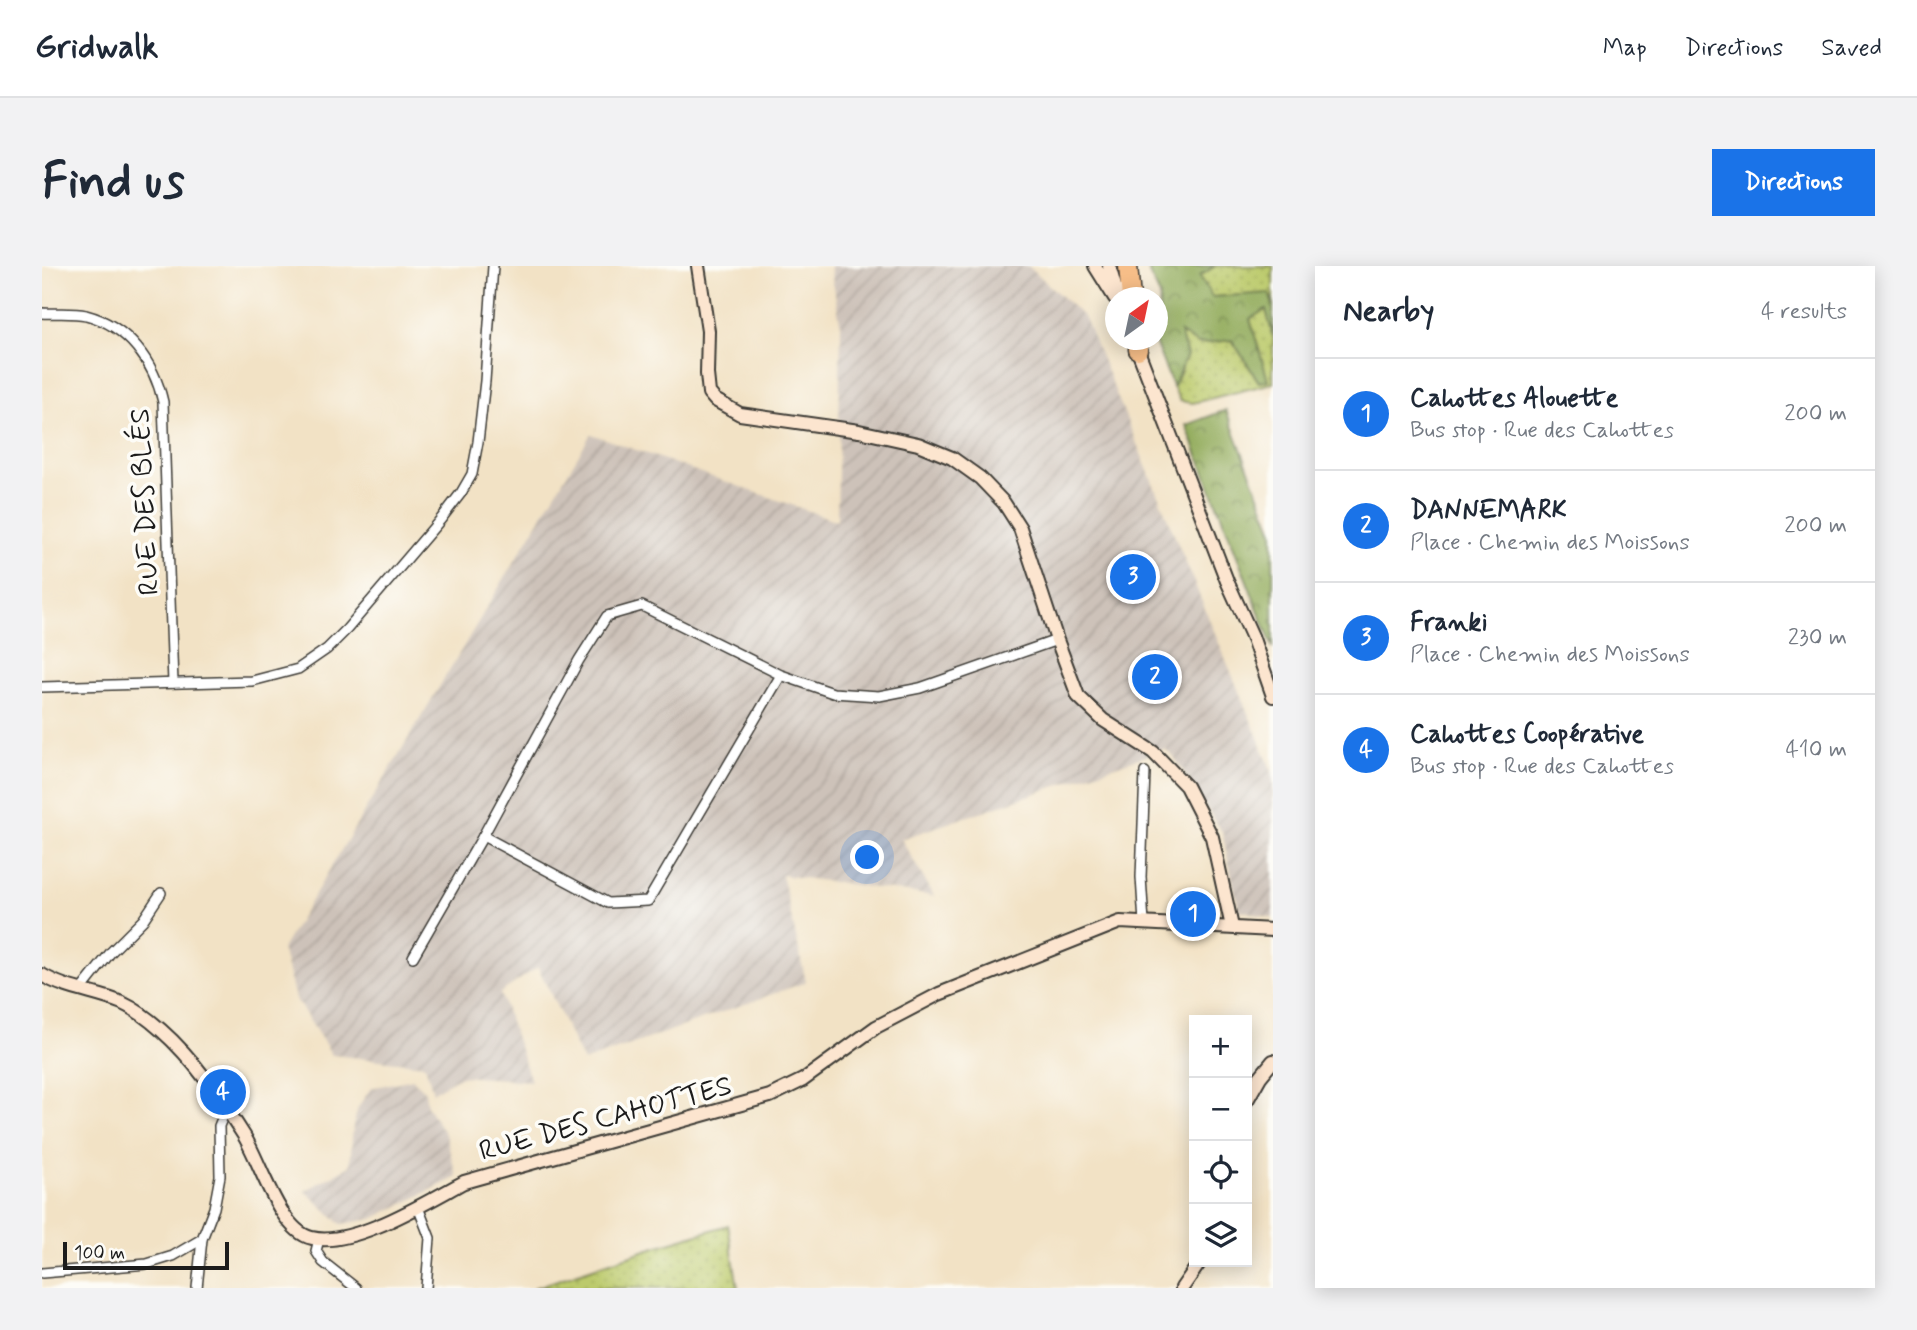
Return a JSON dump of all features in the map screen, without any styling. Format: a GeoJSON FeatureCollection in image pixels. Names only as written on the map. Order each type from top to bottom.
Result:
{"type":"FeatureCollection","features":[{"type":"Feature","properties":{"kind":"highway"},"geometry":{"type":"LineString","coordinates":[[1128,266],[1130,287]]}},
{"type":"Feature","properties":{"kind":"street"},"geometry":{"type":"LineString","coordinates":[[42,687],[252,681],[279,676],[311,661],[347,629],[461,494],[472,474],[478,442],[493,266]]}},
{"type":"Feature","properties":{"kind":"street"},"geometry":{"type":"LineString","coordinates":[[698,266],[708,331],[709,393],[715,400],[740,414],[885,436],[918,444],[952,458],[981,478],[1004,503],[1020,528],[1057,640],[1079,696],[1102,720],[1153,752],[1186,786],[1213,837],[1232,927]]}},
{"type":"Feature","properties":{"kind":"street"},"geometry":{"type":"LineString","coordinates":[[1095,266],[1109,287]]}},
{"type":"Feature","properties":{"kind":"street"},"geometry":{"type":"LineString","coordinates":[[1110,266],[1115,287]]}},
{"type":"Feature","properties":{"kind":"street","name":"RUE DES BLÉS"},"geometry":{"type":"LineString","coordinates":[[42,313],[85,315],[108,324],[131,340],[147,361],[159,385],[163,402],[173,683]]}},
{"type":"Feature","properties":{"kind":"street"},"geometry":{"type":"LineString","coordinates":[[1140,350],[1273,696]]}},
{"type":"Feature","properties":{"kind":"street"},"geometry":{"type":"LineString","coordinates":[[413,957],[579,660],[607,616],[642,606],[781,675],[833,693],[879,696],[920,688],[1057,640]]}},
{"type":"Feature","properties":{"kind":"street"},"geometry":{"type":"LineString","coordinates":[[483,836],[608,903],[648,901],[781,675]]}},
{"type":"Feature","properties":{"kind":"street"},"geometry":{"type":"LineString","coordinates":[[1144,923],[1141,877],[1145,772]]}},
{"type":"Feature","properties":{"kind":"street"},"geometry":{"type":"LineString","coordinates":[[80,991],[111,952],[143,919],[159,893]]}},
{"type":"Feature","properties":{"kind":"street","name":"RUE DES CAHOTTES"},"geometry":{"type":"LineString","coordinates":[[319,1239],[332,1240],[371,1229],[464,1182],[770,1096],[803,1080],[876,1027],[939,994],[1120,922],[1273,930]]}},
{"type":"Feature","properties":{"kind":"street"},"geometry":{"type":"LineString","coordinates":[[42,975],[80,991],[123,1004],[161,1030],[199,1071],[246,1138],[277,1205],[293,1226],[309,1238],[319,1239],[316,1251],[323,1262],[356,1288]]}},
{"type":"Feature","properties":{"kind":"street"},"geometry":{"type":"LineString","coordinates":[[1252,1091],[1273,1061]]}},
{"type":"Feature","properties":{"kind":"street"},"geometry":{"type":"LineString","coordinates":[[197,1288],[202,1239],[214,1208],[220,1176],[219,1126],[226,1109]]}},
{"type":"Feature","properties":{"kind":"street"},"geometry":{"type":"LineString","coordinates":[[418,1207],[430,1238],[426,1288]]}},
{"type":"Feature","properties":{"kind":"street"},"geometry":{"type":"LineString","coordinates":[[42,1273],[147,1264],[173,1256],[202,1239]]}},
{"type":"Feature","properties":{"kind":"street"},"geometry":{"type":"LineString","coordinates":[[1182,1288],[1197,1267]]}},
{"type":"Feature","properties":{"kind":"shaded area"},"geometry":{"type":"Polygon","coordinates":[[[830,266],[1028,266],[1085,318],[1273,774],[1273,918],[1239,910],[1222,832],[1174,757],[1165,749],[901,839],[934,896],[782,875],[806,982],[583,1062],[538,967],[500,993],[531,1081],[461,1076],[433,1092],[425,1065],[332,1055],[295,998],[282,949],[591,434],[837,521],[841,327],[830,266]]]}},
{"type":"Feature","properties":{"kind":"shaded area"},"geometry":{"type":"Polygon","coordinates":[[[413,1079],[425,1092],[427,1106],[445,1134],[457,1177],[372,1219],[341,1224],[305,1191],[350,1166],[353,1126],[358,1108],[371,1088],[413,1079]]]}},
{"type":"Feature","properties":{"kind":"green space"},"geometry":{"type":"Polygon","coordinates":[[[1149,266],[1215,266],[1200,276],[1212,297],[1269,293],[1273,305],[1273,337],[1266,309],[1250,319],[1268,380],[1259,382],[1232,340],[1198,344],[1180,333],[1187,355],[1173,387],[1158,350],[1168,350],[1168,287],[1156,287],[1149,273],[1149,266]]]}},
{"type":"Feature","properties":{"kind":"green space"},"geometry":{"type":"Polygon","coordinates":[[[1215,266],[1273,266],[1273,305],[1269,294],[1212,297],[1200,276],[1215,266]]]}},
{"type":"Feature","properties":{"kind":"green space"},"geometry":{"type":"Polygon","coordinates":[[[1266,309],[1273,337],[1273,383],[1193,403],[1180,401],[1173,387],[1182,369],[1179,332],[1198,344],[1232,340],[1259,382],[1250,318],[1266,309]]]}},
{"type":"Feature","properties":{"kind":"green space"},"geometry":{"type":"Polygon","coordinates":[[[1226,410],[1273,531],[1273,648],[1186,425],[1226,410]]]}},
{"type":"Feature","properties":{"kind":"green space"},"geometry":{"type":"Polygon","coordinates":[[[728,1225],[738,1288],[534,1288],[649,1249],[728,1225]]]}},
{"type":"Feature","properties":{"kind":"place","name":"Franki"},"geometry":{"type":"Point","coordinates":[1133,577]}},
{"type":"Feature","properties":{"kind":"place","name":"DANNEMARK"},"geometry":{"type":"Point","coordinates":[1155,677]}},
{"type":"Feature","properties":{"kind":"place","name":"Cahottes Alouette"},"geometry":{"type":"Point","coordinates":[1193,914]}},
{"type":"Feature","properties":{"kind":"place","name":"Cahottes Coopérative"},"geometry":{"type":"Point","coordinates":[223,1092]}}]}
